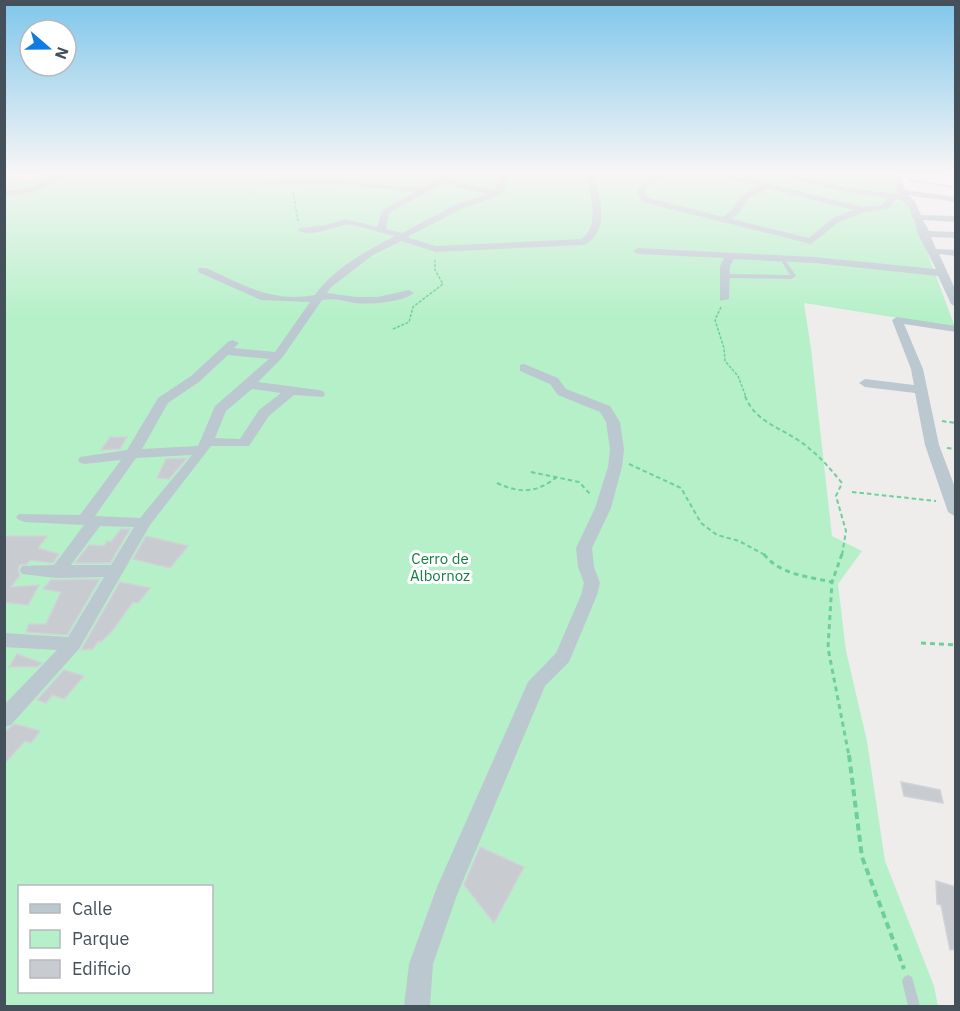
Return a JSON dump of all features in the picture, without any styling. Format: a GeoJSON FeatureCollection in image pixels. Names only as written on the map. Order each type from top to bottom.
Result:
{"type":"FeatureCollection","features":[{"type":"Feature","properties":{"kind":"street"},"geometry":{"type":"LineString","coordinates":[[381,231],[383,221]]}},
{"type":"Feature","properties":{"kind":"street"},"geometry":{"type":"LineString","coordinates":[[4,719],[73,644],[144,524],[205,446],[220,409],[249,386],[278,356],[318,297],[338,274],[370,253],[432,221]]}},
{"type":"Feature","properties":{"kind":"street"},"geometry":{"type":"LineString","coordinates":[[303,230],[327,228],[346,222],[404,236],[405,240],[436,249],[586,241],[596,221]]}},
{"type":"Feature","properties":{"kind":"street"},"geometry":{"type":"LineString","coordinates":[[729,221],[811,241]]}},
{"type":"Feature","properties":{"kind":"street"},"geometry":{"type":"LineString","coordinates":[[811,241],[835,221]]}},
{"type":"Feature","properties":{"kind":"street"},"geometry":{"type":"LineString","coordinates":[[917,221],[956,304]]}},
{"type":"Feature","properties":{"kind":"street"},"geometry":{"type":"LineString","coordinates":[[923,234],[956,235]]}},
{"type":"Feature","properties":{"kind":"street"},"geometry":{"type":"LineString","coordinates":[[811,241],[814,260]]}},
{"type":"Feature","properties":{"kind":"street"},"geometry":{"type":"LineString","coordinates":[[638,251],[814,260],[942,273]]}},
{"type":"Feature","properties":{"kind":"street"},"geometry":{"type":"LineString","coordinates":[[931,251],[956,253]]}},
{"type":"Feature","properties":{"kind":"street"},"geometry":{"type":"LineString","coordinates":[[724,299],[726,262],[730,257]]}},
{"type":"Feature","properties":{"kind":"street"},"geometry":{"type":"LineString","coordinates":[[202,270],[265,298],[304,300],[334,295],[356,300],[378,300],[409,293]]}},
{"type":"Feature","properties":{"kind":"street"},"geometry":{"type":"LineString","coordinates":[[954,506],[932,445],[917,369],[897,320],[956,329]]}},
{"type":"Feature","properties":{"kind":"street"},"geometry":{"type":"LineString","coordinates":[[57,572],[163,401],[195,379],[230,347],[278,356]]}},
{"type":"Feature","properties":{"kind":"street"},"geometry":{"type":"LineString","coordinates":[[417,1006],[421,964],[445,895],[537,682],[563,657],[589,596],[592,583],[586,567],[584,548],[603,508],[615,467],[617,448],[615,430],[605,409],[562,392],[554,381],[524,368]]}},
{"type":"Feature","properties":{"kind":"street"},"geometry":{"type":"LineString","coordinates":[[865,383],[922,390]]}},
{"type":"Feature","properties":{"kind":"street"},"geometry":{"type":"LineString","coordinates":[[249,386],[319,394]]}},
{"type":"Feature","properties":{"kind":"street"},"geometry":{"type":"LineString","coordinates":[[85,460],[244,443],[264,413],[291,391]]}},
{"type":"Feature","properties":{"kind":"street"},"geometry":{"type":"LineString","coordinates":[[24,517],[144,524]]}},
{"type":"Feature","properties":{"kind":"street"},"geometry":{"type":"LineString","coordinates":[[28,570],[116,572]]}},
{"type":"Feature","properties":{"kind":"street"},"geometry":{"type":"LineString","coordinates":[[4,640],[73,644]]}},
{"type":"Feature","properties":{"kind":"lane"},"geometry":{"type":"LineString","coordinates":[[724,276],[793,276],[782,259]]}},
{"type":"Feature","properties":{"kind":"lane"},"geometry":{"type":"LineString","coordinates":[[908,981],[914,1006]]}},
{"type":"Feature","properties":{"kind":"path"},"geometry":{"type":"LineString","coordinates":[[298,221],[295,228],[297,232],[303,230]]}},
{"type":"Feature","properties":{"kind":"path"},"geometry":{"type":"LineString","coordinates":[[393,329],[409,322],[413,307],[443,284],[435,270],[436,249]]}},
{"type":"Feature","properties":{"kind":"path"},"geometry":{"type":"LineString","coordinates":[[724,299],[715,320],[724,348],[725,361],[738,376],[748,404],[766,423],[798,440],[823,460],[842,483],[836,496],[846,531],[845,547],[832,582],[828,648],[847,738],[862,857],[908,981]]}},
{"type":"Feature","properties":{"kind":"path"},"geometry":{"type":"LineString","coordinates":[[614,461],[624,461],[681,488],[701,523],[717,535],[739,541],[763,554],[771,564],[797,574],[832,582]]}},
{"type":"Feature","properties":{"kind":"path"},"geometry":{"type":"LineString","coordinates":[[531,472],[579,482],[603,508]]}},
{"type":"Feature","properties":{"kind":"path"},"geometry":{"type":"LineString","coordinates":[[497,483],[514,492],[540,490],[557,477]]}},
{"type":"Feature","properties":{"kind":"path"},"geometry":{"type":"LineString","coordinates":[[852,492],[954,506]]}},
{"type":"Feature","properties":{"kind":"path"},"geometry":{"type":"LineString","coordinates":[[921,643],[956,645]]}},
{"type":"Feature","properties":{"kind":"green space","name":"Cerro de Albornoz"},"geometry":{"type":"Polygon","coordinates":[[[5,221],[916,221],[955,327],[804,303],[832,536],[862,551],[838,584],[846,651],[867,741],[885,861],[934,986],[938,1006],[5,1006],[5,221]]]}},
{"type":"Feature","properties":{"kind":"building"},"geometry":{"type":"Polygon","coordinates":[[[110,437],[127,437],[120,449],[101,450],[110,437]]]}},
{"type":"Feature","properties":{"kind":"building"},"geometry":{"type":"Polygon","coordinates":[[[187,458],[169,479],[157,478],[166,459],[187,458]]]}},
{"type":"Feature","properties":{"kind":"building"},"geometry":{"type":"Polygon","coordinates":[[[121,529],[130,529],[110,563],[75,563],[89,545],[104,546],[107,541],[111,542],[121,529]]]}},
{"type":"Feature","properties":{"kind":"building"},"geometry":{"type":"Polygon","coordinates":[[[4,536],[47,536],[38,548],[59,554],[53,563],[30,560],[27,564],[20,565],[18,569],[20,575],[11,587],[39,585],[28,605],[4,602],[4,536]]]}},
{"type":"Feature","properties":{"kind":"building"},"geometry":{"type":"Polygon","coordinates":[[[146,536],[188,546],[170,568],[133,559],[146,536]]]}},
{"type":"Feature","properties":{"kind":"building"},"geometry":{"type":"Polygon","coordinates":[[[100,579],[67,635],[26,632],[29,624],[46,624],[61,592],[43,589],[51,580],[100,579]]]}},
{"type":"Feature","properties":{"kind":"building"},"geometry":{"type":"Polygon","coordinates":[[[120,582],[150,588],[138,603],[133,602],[101,642],[98,641],[93,649],[81,650],[120,582]]]}},
{"type":"Feature","properties":{"kind":"building"},"geometry":{"type":"Polygon","coordinates":[[[17,654],[42,663],[37,667],[9,667],[17,654]]]}},
{"type":"Feature","properties":{"kind":"building"},"geometry":{"type":"Polygon","coordinates":[[[64,670],[84,676],[64,699],[52,695],[46,703],[37,700],[64,670]]]}},
{"type":"Feature","properties":{"kind":"building"},"geometry":{"type":"Polygon","coordinates":[[[15,724],[40,731],[31,743],[25,741],[4,764],[4,732],[15,724]]]}},
{"type":"Feature","properties":{"kind":"building"},"geometry":{"type":"Polygon","coordinates":[[[901,782],[940,790],[943,803],[904,796],[901,782]]]}},
{"type":"Feature","properties":{"kind":"building"},"geometry":{"type":"Polygon","coordinates":[[[480,847],[524,867],[494,923],[464,885],[480,847]]]}},
{"type":"Feature","properties":{"kind":"building"},"geometry":{"type":"Polygon","coordinates":[[[936,881],[956,887],[956,949],[950,950],[941,905],[937,904],[936,881]]]}}]}
